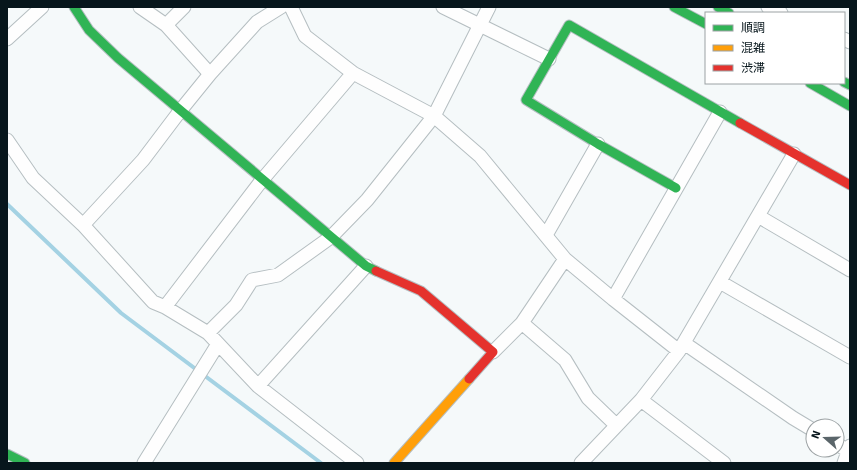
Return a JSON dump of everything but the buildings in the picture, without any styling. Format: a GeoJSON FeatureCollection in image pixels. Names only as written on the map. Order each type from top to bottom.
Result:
{"type":"FeatureCollection","features":[{"type":"Feature","properties":{"kind":"main road"},"geometry":{"type":"LineString","coordinates":[[74,7],[89,30],[118,58],[366,266],[421,291],[493,352],[394,463]]}},
{"type":"Feature","properties":{"kind":"main road"},"geometry":{"type":"LineString","coordinates":[[674,7],[705,23]]}},
{"type":"Feature","properties":{"kind":"main road"},"geometry":{"type":"LineString","coordinates":[[718,7],[727,12]]}},
{"type":"Feature","properties":{"kind":"main road"},"geometry":{"type":"LineString","coordinates":[[676,188],[598,144],[526,100],[569,24],[720,112],[850,185]]}},
{"type":"Feature","properties":{"kind":"main road"},"geometry":{"type":"LineString","coordinates":[[812,84],[850,106]]}},
{"type":"Feature","properties":{"kind":"main road"},"geometry":{"type":"LineString","coordinates":[[7,454],[24,463]]}},
{"type":"Feature","properties":{"kind":"street"},"geometry":{"type":"LineString","coordinates":[[7,39],[42,7]]}},
{"type":"Feature","properties":{"kind":"street"},"geometry":{"type":"LineString","coordinates":[[140,7],[166,25],[210,74]]}},
{"type":"Feature","properties":{"kind":"street"},"geometry":{"type":"LineString","coordinates":[[166,25],[184,7]]}},
{"type":"Feature","properties":{"kind":"street"},"geometry":{"type":"LineString","coordinates":[[83,225],[143,160],[210,74],[257,22],[281,7]]}},
{"type":"Feature","properties":{"kind":"street"},"geometry":{"type":"LineString","coordinates":[[291,7],[305,36],[353,73],[434,116],[480,156],[565,258],[613,299],[682,347],[805,425]]}},
{"type":"Feature","properties":{"kind":"street"},"geometry":{"type":"LineString","coordinates":[[443,7],[549,59]]}},
{"type":"Feature","properties":{"kind":"street"},"geometry":{"type":"LineString","coordinates":[[208,333],[236,305],[252,280],[278,275],[331,237],[367,200],[434,116],[489,7]]}},
{"type":"Feature","properties":{"kind":"street"},"geometry":{"type":"LineString","coordinates":[[768,7],[779,12]]}},
{"type":"Feature","properties":{"kind":"street"},"geometry":{"type":"LineString","coordinates":[[165,308],[262,180],[353,73]]}},
{"type":"Feature","properties":{"kind":"street"},"geometry":{"type":"LineString","coordinates":[[613,299],[720,112]]}},
{"type":"Feature","properties":{"kind":"street"},"geometry":{"type":"LineString","coordinates":[[7,140],[34,178],[83,225],[153,302],[208,333],[258,386],[357,463]]}},
{"type":"Feature","properties":{"kind":"street"},"geometry":{"type":"LineString","coordinates":[[546,235],[598,144]]}},
{"type":"Feature","properties":{"kind":"street"},"geometry":{"type":"LineString","coordinates":[[584,462],[616,425],[641,400],[682,347],[794,154]]}},
{"type":"Feature","properties":{"kind":"street"},"geometry":{"type":"LineString","coordinates":[[758,216],[850,270]]}},
{"type":"Feature","properties":{"kind":"street"},"geometry":{"type":"LineString","coordinates":[[493,352],[522,324],[565,258]]}},
{"type":"Feature","properties":{"kind":"street"},"geometry":{"type":"LineString","coordinates":[[258,386],[366,266]]}},
{"type":"Feature","properties":{"kind":"street"},"geometry":{"type":"LineString","coordinates":[[720,282],[850,357]]}},
{"type":"Feature","properties":{"kind":"street"},"geometry":{"type":"LineString","coordinates":[[522,324],[565,360],[588,398],[616,425]]}},
{"type":"Feature","properties":{"kind":"street"},"geometry":{"type":"LineString","coordinates":[[144,463],[218,344]]}},
{"type":"Feature","properties":{"kind":"street"},"geometry":{"type":"LineString","coordinates":[[641,400],[724,463]]}},
{"type":"Feature","properties":{"kind":"waterway"},"geometry":{"type":"LineString","coordinates":[[7,204],[121,313],[321,463]]}},
{"type":"Feature","properties":{"kind":"traffic: fast"},"geometry":{"type":"LineString","coordinates":[[74,7],[89,30],[118,58],[366,266],[376,271]]}},
{"type":"Feature","properties":{"kind":"traffic: fast"},"geometry":{"type":"LineString","coordinates":[[674,7],[705,23]]}},
{"type":"Feature","properties":{"kind":"traffic: fast"},"geometry":{"type":"LineString","coordinates":[[718,7],[727,12]]}},
{"type":"Feature","properties":{"kind":"traffic: fast"},"geometry":{"type":"LineString","coordinates":[[676,188],[598,144],[526,100],[569,25],[740,123]]}},
{"type":"Feature","properties":{"kind":"traffic: fast"},"geometry":{"type":"LineString","coordinates":[[845,82],[850,85]]}},
{"type":"Feature","properties":{"kind":"traffic: fast"},"geometry":{"type":"LineString","coordinates":[[812,84],[850,106]]}},
{"type":"Feature","properties":{"kind":"traffic: fast"},"geometry":{"type":"LineString","coordinates":[[7,454],[25,463]]}},
{"type":"Feature","properties":{"kind":"traffic: slow"},"geometry":{"type":"LineString","coordinates":[[394,463],[469,379]]}},
{"type":"Feature","properties":{"kind":"traffic: jam"},"geometry":{"type":"LineString","coordinates":[[740,123],[850,185]]}},
{"type":"Feature","properties":{"kind":"traffic: jam"},"geometry":{"type":"LineString","coordinates":[[376,271],[421,291],[493,352],[469,379]]}}]}
